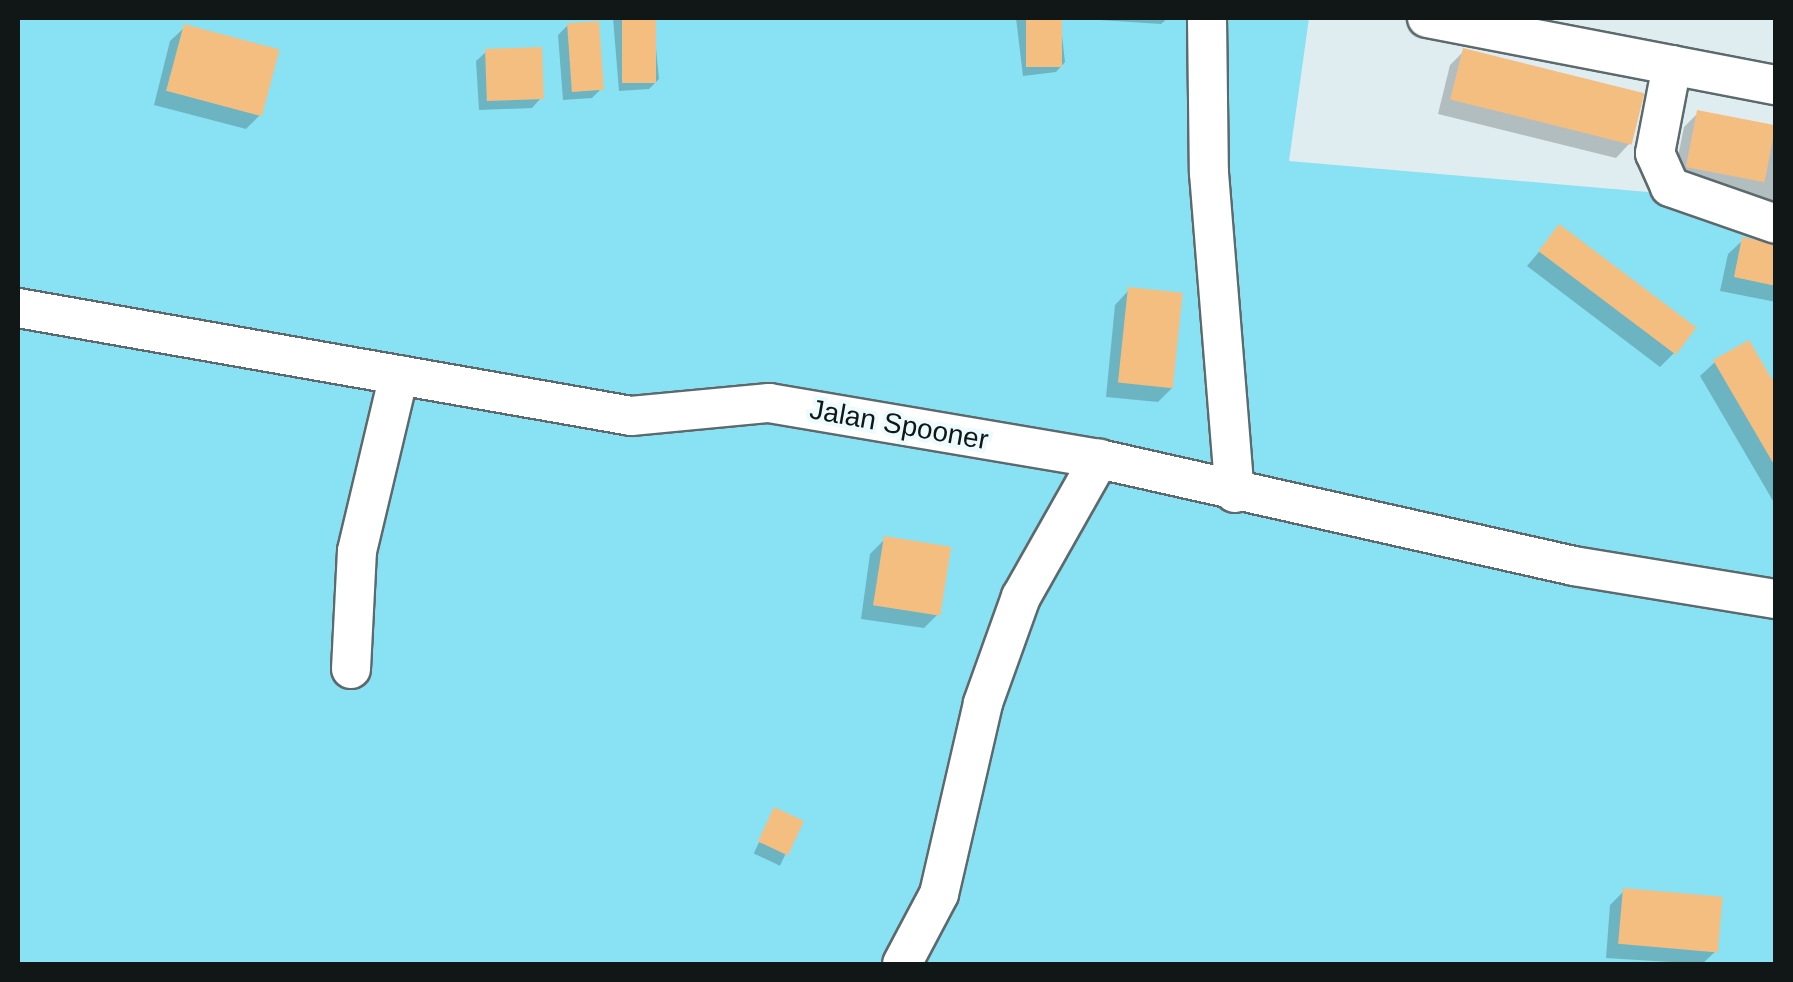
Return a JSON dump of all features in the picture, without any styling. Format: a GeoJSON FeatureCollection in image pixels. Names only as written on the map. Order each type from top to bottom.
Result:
{"type":"FeatureCollection","features":[{"type":"Feature","properties":{"kind":"street"},"geometry":{"type":"LineString","coordinates":[[1207,18],[1209,173],[1235,493]]}},
{"type":"Feature","properties":{"kind":"street"},"geometry":{"type":"LineString","coordinates":[[1427,18],[1580,32],[1672,65],[1776,85]]}},
{"type":"Feature","properties":{"kind":"street"},"geometry":{"type":"LineString","coordinates":[[1672,65],[1655,153],[1670,187],[1776,224]]}},
{"type":"Feature","properties":{"kind":"street","name":"Jalan Spooner"},"geometry":{"type":"LineString","coordinates":[[18,308],[631,416],[769,402],[1099,459],[1235,493],[1776,600]]}},
{"type":"Feature","properties":{"kind":"street"},"geometry":{"type":"LineString","coordinates":[[351,670],[357,551],[399,375]]}},
{"type":"Feature","properties":{"kind":"street"},"geometry":{"type":"LineString","coordinates":[[902,964],[939,894],[983,703],[1021,597],[1099,459]]}},
{"type":"Feature","properties":{"kind":"shaded area"},"geometry":{"type":"Polygon","coordinates":[[[18,18],[1309,18],[1289,161],[1775,203],[1775,964],[18,964],[18,18]]]}},
{"type":"Feature","properties":{"kind":"building"},"geometry":{"type":"Polygon","coordinates":[[[622,18],[656,18],[656,83],[622,83],[622,18]]]}},
{"type":"Feature","properties":{"kind":"building"},"geometry":{"type":"Polygon","coordinates":[[[1026,18],[1062,18],[1062,67],[1026,67],[1026,18]]]}},
{"type":"Feature","properties":{"kind":"building"},"geometry":{"type":"Polygon","coordinates":[[[599,21],[604,90],[572,92],[567,23],[599,21]]]}},
{"type":"Feature","properties":{"kind":"building"},"geometry":{"type":"Polygon","coordinates":[[[184,24],[280,50],[262,116],[166,91],[184,24]]]}},
{"type":"Feature","properties":{"kind":"building"},"geometry":{"type":"Polygon","coordinates":[[[542,47],[544,99],[487,101],[485,49],[542,47]]]}},
{"type":"Feature","properties":{"kind":"building"},"geometry":{"type":"Polygon","coordinates":[[[1463,48],[1644,93],[1632,145],[1450,99],[1463,48]]]}},
{"type":"Feature","properties":{"kind":"building"},"geometry":{"type":"Polygon","coordinates":[[[1697,110],[1776,125],[1764,182],[1686,167],[1697,110]]]}},
{"type":"Feature","properties":{"kind":"building"},"geometry":{"type":"Polygon","coordinates":[[[1559,224],[1696,328],[1676,355],[1539,251],[1559,224]]]}},
{"type":"Feature","properties":{"kind":"building"},"geometry":{"type":"Polygon","coordinates":[[[1742,237],[1776,244],[1776,286],[1734,277],[1742,237]]]}},
{"type":"Feature","properties":{"kind":"building"},"geometry":{"type":"Polygon","coordinates":[[[1128,287],[1183,293],[1173,388],[1118,382],[1128,287]]]}},
{"type":"Feature","properties":{"kind":"building"},"geometry":{"type":"Polygon","coordinates":[[[1749,340],[1776,386],[1776,468],[1713,360],[1749,340]]]}},
{"type":"Feature","properties":{"kind":"building"},"geometry":{"type":"Polygon","coordinates":[[[884,536],[951,547],[940,616],[873,605],[884,536]]]}},
{"type":"Feature","properties":{"kind":"building"},"geometry":{"type":"Polygon","coordinates":[[[774,807],[804,821],[788,855],[758,841],[774,807]]]}},
{"type":"Feature","properties":{"kind":"building"},"geometry":{"type":"Polygon","coordinates":[[[1623,888],[1723,897],[1718,953],[1618,944],[1623,888]]]}}]}
